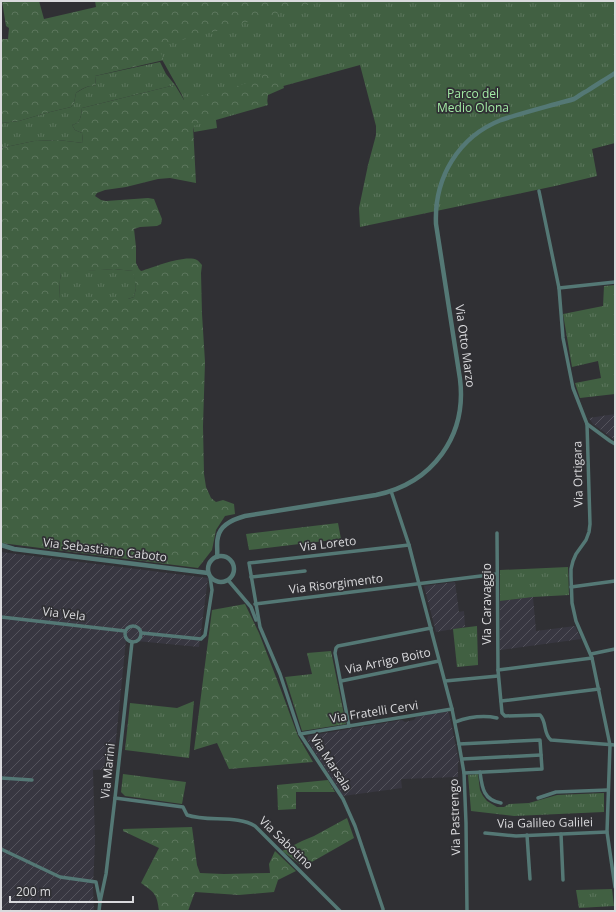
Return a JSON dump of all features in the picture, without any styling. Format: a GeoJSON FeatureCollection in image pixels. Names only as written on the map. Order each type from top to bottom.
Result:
{"type":"FeatureCollection","features":[{"type":"Feature","properties":{"kind":"street","name":"Via Otto Marzo"},"geometry":{"type":"LineString","coordinates":[[218,556],[218,535],[231,521],[240,518],[391,492],[413,481],[426,472],[447,448],[454,434],[462,395],[436,224],[436,209],[442,180],[448,167],[465,144],[488,126],[574,98],[615,73]]}},
{"type":"Feature","properties":{"kind":"street","name":"Via Ortigara"},"geometry":{"type":"LineString","coordinates":[[538,191],[560,288],[564,338],[573,388],[587,424],[590,524],[586,540],[573,561],[571,576],[572,604],[576,621],[592,656],[610,745],[607,832],[613,859],[615,887]]}},
{"type":"Feature","properties":{"kind":"street"},"geometry":{"type":"LineString","coordinates":[[560,288],[615,282]]}},
{"type":"Feature","properties":{"kind":"street"},"geometry":{"type":"LineString","coordinates":[[587,424],[615,444]]}},
{"type":"Feature","properties":{"kind":"street","name":"Via Pastrengo"},"geometry":{"type":"LineString","coordinates":[[391,492],[409,545],[452,709],[462,759],[467,843],[466,911]]}},
{"type":"Feature","properties":{"kind":"street","name":"Via Caravaggio"},"geometry":{"type":"LineString","coordinates":[[497,533],[498,676],[500,701]]}},
{"type":"Feature","properties":{"kind":"street","name":"Via Sebastiano Caboto"},"geometry":{"type":"LineString","coordinates":[[1,545],[14,549],[209,575]]}},
{"type":"Feature","properties":{"kind":"street","name":"Via Loreto"},"geometry":{"type":"LineString","coordinates":[[249,563],[409,545]]}},
{"type":"Feature","properties":{"kind":"street"},"geometry":{"type":"LineString","coordinates":[[218,556],[226,557],[230,560],[234,568],[232,577],[220,583],[213,580],[209,575],[207,568],[210,561],[218,556]]}},
{"type":"Feature","properties":{"kind":"street","name":"Via Marsala"},"geometry":{"type":"LineString","coordinates":[[249,563],[260,627]]}},
{"type":"Feature","properties":{"kind":"street"},"geometry":{"type":"LineString","coordinates":[[251,577],[305,571]]}},
{"type":"Feature","properties":{"kind":"street","name":"Via Risorgimento"},"geometry":{"type":"LineString","coordinates":[[255,604],[497,574]]}},
{"type":"Feature","properties":{"kind":"street","name":"Via Vela"},"geometry":{"type":"LineString","coordinates":[[1,617],[125,631],[129,627],[134,626],[139,628],[142,633],[201,639],[205,635],[212,590],[209,575]]}},
{"type":"Feature","properties":{"kind":"street","name":"Via Marsala"},"geometry":{"type":"LineString","coordinates":[[228,580],[251,607],[280,674],[300,734],[343,799],[355,826],[383,911]]}},
{"type":"Feature","properties":{"kind":"street"},"geometry":{"type":"LineString","coordinates":[[571,587],[615,581]]}},
{"type":"Feature","properties":{"kind":"street"},"geometry":{"type":"LineString","coordinates":[[349,726],[335,649],[338,646],[431,628]]}},
{"type":"Feature","properties":{"kind":"street"},"geometry":{"type":"LineString","coordinates":[[125,631],[125,637],[132,642],[139,640],[142,633]]}},
{"type":"Feature","properties":{"kind":"street","name":"Via Marini"},"geometry":{"type":"LineString","coordinates":[[100,902],[106,874],[132,642]]}},
{"type":"Feature","properties":{"kind":"street"},"geometry":{"type":"LineString","coordinates":[[498,670],[592,656],[615,649]]}},
{"type":"Feature","properties":{"kind":"street","name":"Via Arrigo Boito"},"geometry":{"type":"LineString","coordinates":[[341,681],[439,660]]}},
{"type":"Feature","properties":{"kind":"street"},"geometry":{"type":"LineString","coordinates":[[445,681],[498,676]]}},
{"type":"Feature","properties":{"kind":"street"},"geometry":{"type":"LineString","coordinates":[[599,689],[500,701],[502,713],[505,716],[540,715],[542,717],[547,736],[550,740],[615,745]]}},
{"type":"Feature","properties":{"kind":"street","name":"Via Fratelli Cervi"},"geometry":{"type":"LineString","coordinates":[[300,734],[452,709]]}},
{"type":"Feature","properties":{"kind":"street"},"geometry":{"type":"LineString","coordinates":[[455,722],[477,716],[497,718]]}},
{"type":"Feature","properties":{"kind":"street"},"geometry":{"type":"LineString","coordinates":[[459,744],[540,740],[542,769],[464,773]]}},
{"type":"Feature","properties":{"kind":"street"},"geometry":{"type":"LineString","coordinates":[[462,759],[541,755]]}},
{"type":"Feature","properties":{"kind":"street"},"geometry":{"type":"LineString","coordinates":[[480,772],[482,787],[485,794],[495,802],[501,803]]}},
{"type":"Feature","properties":{"kind":"street"},"geometry":{"type":"LineString","coordinates":[[1,778],[32,780]]}},
{"type":"Feature","properties":{"kind":"street"},"geometry":{"type":"LineString","coordinates":[[538,798],[556,792],[608,790]]}},
{"type":"Feature","properties":{"kind":"street","name":"Via Sabotino"},"geometry":{"type":"LineString","coordinates":[[115,798],[183,807],[187,815],[195,818],[240,820],[250,823],[255,826],[340,911]]}},
{"type":"Feature","properties":{"kind":"street","name":"Via Galileo Galilei"},"geometry":{"type":"LineString","coordinates":[[485,833],[516,836],[607,832]]}},
{"type":"Feature","properties":{"kind":"street"},"geometry":{"type":"LineString","coordinates":[[561,834],[563,880]]}},
{"type":"Feature","properties":{"kind":"street"},"geometry":{"type":"LineString","coordinates":[[528,835],[530,879]]}},
{"type":"Feature","properties":{"kind":"street"},"geometry":{"type":"LineString","coordinates":[[1,849],[60,877],[96,882],[100,902],[100,911]]}},
{"type":"Feature","properties":{"kind":"shaded area"},"geometry":{"type":"Polygon","coordinates":[[[615,414],[615,440],[593,424],[589,418],[615,414]]]}},
{"type":"Feature","properties":{"kind":"shaded area"},"geometry":{"type":"Polygon","coordinates":[[[1,552],[208,578],[199,647],[126,640],[113,769],[93,770],[95,841],[93,888],[94,911],[1,911],[1,552]]]}},
{"type":"Feature","properties":{"kind":"shaded area"},"geometry":{"type":"Polygon","coordinates":[[[455,582],[459,612],[464,611],[465,627],[436,632],[424,586],[455,582]]]}},
{"type":"Feature","properties":{"kind":"shaded area"},"geometry":{"type":"Polygon","coordinates":[[[533,597],[536,631],[575,626],[581,639],[500,650],[500,601],[533,597]]]}},
{"type":"Feature","properties":{"kind":"shaded area"},"geometry":{"type":"Polygon","coordinates":[[[447,711],[449,713],[459,761],[458,777],[401,779],[402,788],[343,796],[307,740],[308,736],[402,720],[405,722],[414,720],[416,717],[447,711]]]}},
{"type":"Feature","properties":{"kind":"green space"},"geometry":{"type":"Polygon","coordinates":[[[2,1],[39,1],[44,19],[96,7],[95,1],[315,1],[315,3],[195,37],[158,45],[164,60],[95,76],[96,86],[88,87],[76,93],[74,103],[71,107],[19,121],[1,123],[1,39],[8,39],[9,28],[6,26],[2,1]]]}},
{"type":"Feature","properties":{"kind":"green space","name":"Parco del Medio Olona"},"geometry":{"type":"Polygon","coordinates":[[[139,1],[615,1],[615,143],[592,149],[597,176],[360,227],[359,208],[376,135],[376,126],[360,65],[265,91],[268,105],[216,120],[217,128],[194,132],[191,117],[182,95],[132,6],[139,1]]]}},
{"type":"Feature","properties":{"kind":"green space"},"geometry":{"type":"Polygon","coordinates":[[[160,62],[166,74],[175,85],[82,108],[79,121],[72,125],[75,130],[82,133],[83,143],[58,140],[34,141],[1,148],[1,123],[19,121],[71,107],[74,103],[76,93],[88,87],[96,86],[95,76],[160,62]]]}},
{"type":"Feature","properties":{"kind":"green space"},"geometry":{"type":"Polygon","coordinates":[[[279,70],[284,88],[268,95],[267,103],[193,126],[196,183],[170,178],[158,179],[126,187],[105,190],[97,193],[95,196],[106,201],[148,198],[154,199],[162,219],[161,224],[157,226],[140,227],[134,229],[136,263],[141,271],[185,259],[197,260],[202,265],[202,314],[205,362],[203,426],[204,474],[206,487],[211,498],[216,502],[223,500],[234,504],[235,514],[225,516],[216,530],[212,550],[198,568],[1,543],[1,148],[34,141],[58,140],[83,143],[82,133],[75,130],[72,125],[79,121],[82,108],[175,85],[184,100],[262,78],[262,74],[279,70]],[[114,269],[61,273],[59,299],[128,299],[134,297],[136,288],[133,271],[114,269]]]}},
{"type":"Feature","properties":{"kind":"green space"},"geometry":{"type":"Polygon","coordinates":[[[114,269],[134,271],[136,288],[134,297],[128,299],[59,299],[61,272],[114,269]]]}},
{"type":"Feature","properties":{"kind":"green space"},"geometry":{"type":"Polygon","coordinates":[[[615,285],[615,394],[580,398],[575,383],[601,378],[598,361],[572,367],[563,314],[603,306],[604,286],[615,285]]]}},
{"type":"Feature","properties":{"kind":"green space"},"geometry":{"type":"Polygon","coordinates":[[[338,523],[341,539],[249,550],[246,534],[338,523]]]}},
{"type":"Feature","properties":{"kind":"green space"},"geometry":{"type":"Polygon","coordinates":[[[568,567],[569,595],[500,601],[500,570],[568,567]]]}},
{"type":"Feature","properties":{"kind":"green space"},"geometry":{"type":"Polygon","coordinates":[[[245,604],[259,633],[298,736],[313,762],[229,769],[217,743],[194,750],[212,610],[245,604]]]}},
{"type":"Feature","properties":{"kind":"green space"},"geometry":{"type":"Polygon","coordinates":[[[477,626],[478,665],[457,667],[453,629],[477,626]]]}},
{"type":"Feature","properties":{"kind":"green space"},"geometry":{"type":"Polygon","coordinates":[[[331,651],[346,724],[302,731],[285,677],[312,674],[307,653],[331,651]]]}},
{"type":"Feature","properties":{"kind":"green space"},"geometry":{"type":"Polygon","coordinates":[[[194,701],[189,758],[125,750],[130,703],[177,708],[194,701]]]}},
{"type":"Feature","properties":{"kind":"green space"},"geometry":{"type":"Polygon","coordinates":[[[123,774],[186,782],[182,804],[125,796],[121,792],[123,774]]]}},
{"type":"Feature","properties":{"kind":"green space"},"geometry":{"type":"Polygon","coordinates":[[[478,774],[480,790],[483,796],[487,801],[497,807],[504,807],[509,804],[529,803],[557,795],[604,793],[604,812],[514,816],[471,811],[468,775],[478,774]]]}},
{"type":"Feature","properties":{"kind":"green space"},"geometry":{"type":"Polygon","coordinates":[[[328,780],[335,792],[296,792],[296,809],[278,810],[277,785],[328,780]]]}},
{"type":"Feature","properties":{"kind":"green space"},"geometry":{"type":"Polygon","coordinates":[[[347,818],[354,838],[310,863],[301,865],[282,851],[314,836],[347,818]]]}},
{"type":"Feature","properties":{"kind":"green space"},"geometry":{"type":"Polygon","coordinates":[[[192,827],[197,865],[200,873],[270,873],[269,864],[275,851],[296,871],[278,880],[274,892],[239,895],[195,892],[188,911],[159,911],[156,897],[141,883],[159,848],[123,831],[123,829],[192,827]]]}},
{"type":"Feature","properties":{"kind":"green space"},"geometry":{"type":"Polygon","coordinates":[[[612,889],[614,906],[579,908],[576,890],[612,889]]]}}]}
